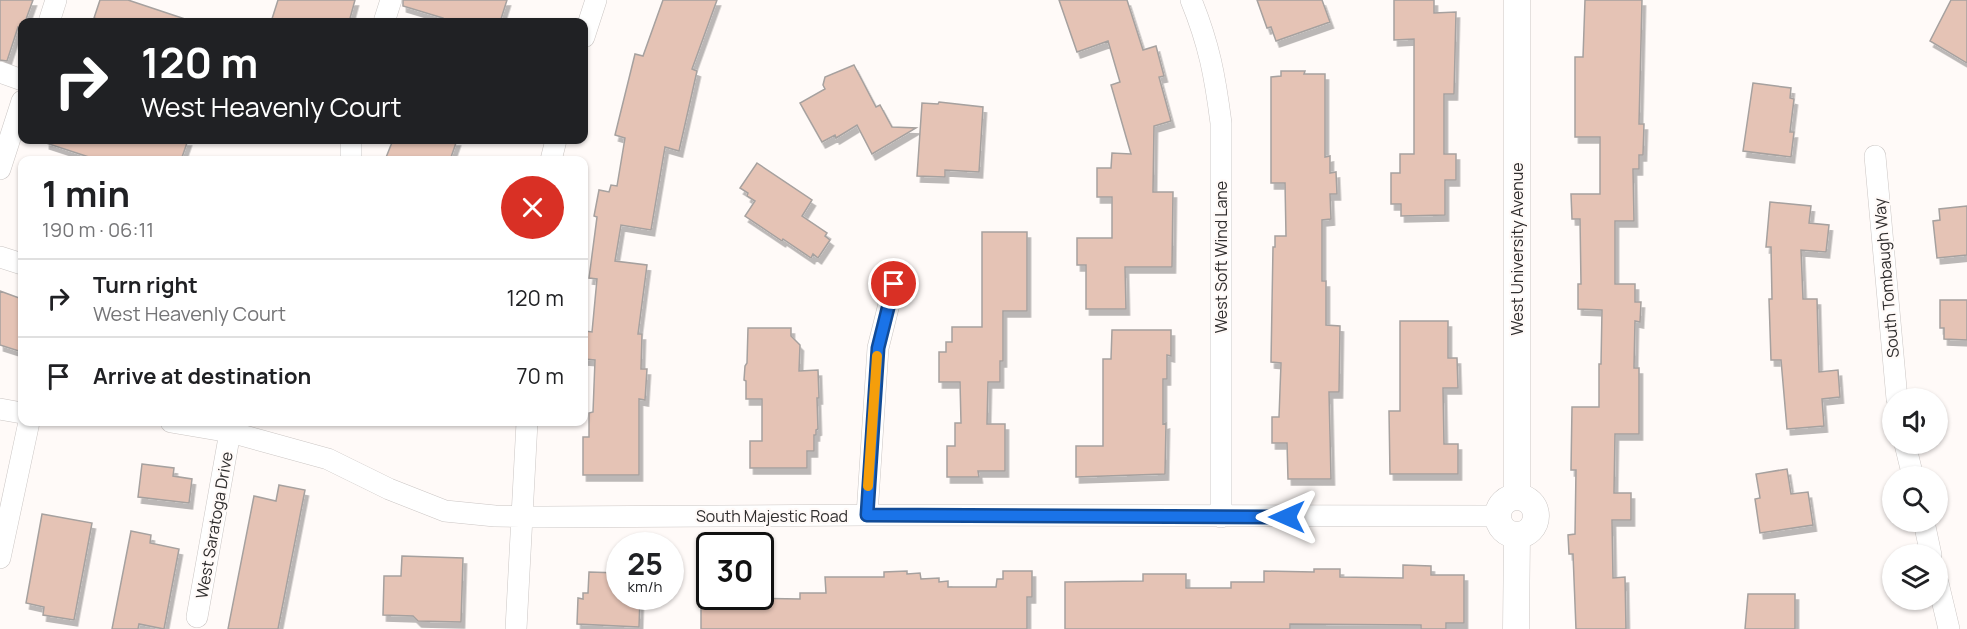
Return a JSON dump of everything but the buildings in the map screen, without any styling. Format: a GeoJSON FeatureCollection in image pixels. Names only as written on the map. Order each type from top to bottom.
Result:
{"type":"FeatureCollection","features":[{"type":"Feature","properties":{"kind":"street"},"geometry":{"type":"LineString","coordinates":[[50,18],[56,0]]}},
{"type":"Feature","properties":{"kind":"street"},"geometry":{"type":"LineString","coordinates":[[385,18],[391,0]]}},
{"type":"Feature","properties":{"kind":"street"},"geometry":{"type":"LineString","coordinates":[[588,25],[596,0]]}},
{"type":"Feature","properties":{"kind":"street","name":"West Soft Wind Lane"},"geometry":{"type":"LineString","coordinates":[[1191,0],[1211,58],[1221,123],[1221,517]]}},
{"type":"Feature","properties":{"kind":"street","name":"West University Avenue"},"geometry":{"type":"LineString","coordinates":[[1517,0],[1517,497]]}},
{"type":"Feature","properties":{"kind":"street"},"geometry":{"type":"LineString","coordinates":[[0,72],[18,79]]}},
{"type":"Feature","properties":{"kind":"street"},"geometry":{"type":"LineString","coordinates":[[0,169],[18,113]]}},
{"type":"Feature","properties":{"kind":"street","name":"South Tombaugh Way"},"geometry":{"type":"LineString","coordinates":[[1875,156],[1896,388]]}},
{"type":"Feature","properties":{"kind":"street"},"geometry":{"type":"LineString","coordinates":[[0,257],[18,263]]}},
{"type":"Feature","properties":{"kind":"street"},"geometry":{"type":"LineString","coordinates":[[867,515],[878,348],[894,284]]}},
{"type":"Feature","properties":{"kind":"street"},"geometry":{"type":"LineString","coordinates":[[0,409],[18,412]]}},
{"type":"Feature","properties":{"kind":"street"},"geometry":{"type":"LineString","coordinates":[[0,558],[28,426]]}},
{"type":"Feature","properties":{"kind":"street","name":"South Majestic Road"},"geometry":{"type":"LineString","coordinates":[[195,426],[230,432],[328,459],[388,489],[445,511],[522,517],[1498,516]]}},
{"type":"Feature","properties":{"kind":"street"},"geometry":{"type":"LineString","coordinates":[[516,629],[527,426]]}},
{"type":"Feature","properties":{"kind":"street","name":"West Saratoga Drive"},"geometry":{"type":"LineString","coordinates":[[197,617],[230,432]]}},
{"type":"Feature","properties":{"kind":"street"},"geometry":{"type":"LineString","coordinates":[[1517,497],[1530,502],[1536,516],[1527,532],[1517,535],[1504,530],[1498,512],[1503,503],[1517,497]]}},
{"type":"Feature","properties":{"kind":"street"},"geometry":{"type":"LineString","coordinates":[[1516,629],[1517,535]]}},
{"type":"Feature","properties":{"kind":"street"},"geometry":{"type":"LineString","coordinates":[[1944,610],[1949,629]]}},
{"type":"Feature","properties":{"kind":"slow traffic"},"geometry":{"type":"LineString","coordinates":[[868,486],[877,356]]}},
{"type":"Feature","properties":{"kind":"route"},"geometry":{"type":"LineString","coordinates":[[894,284],[878,348],[867,515],[1287,517]]}}]}
